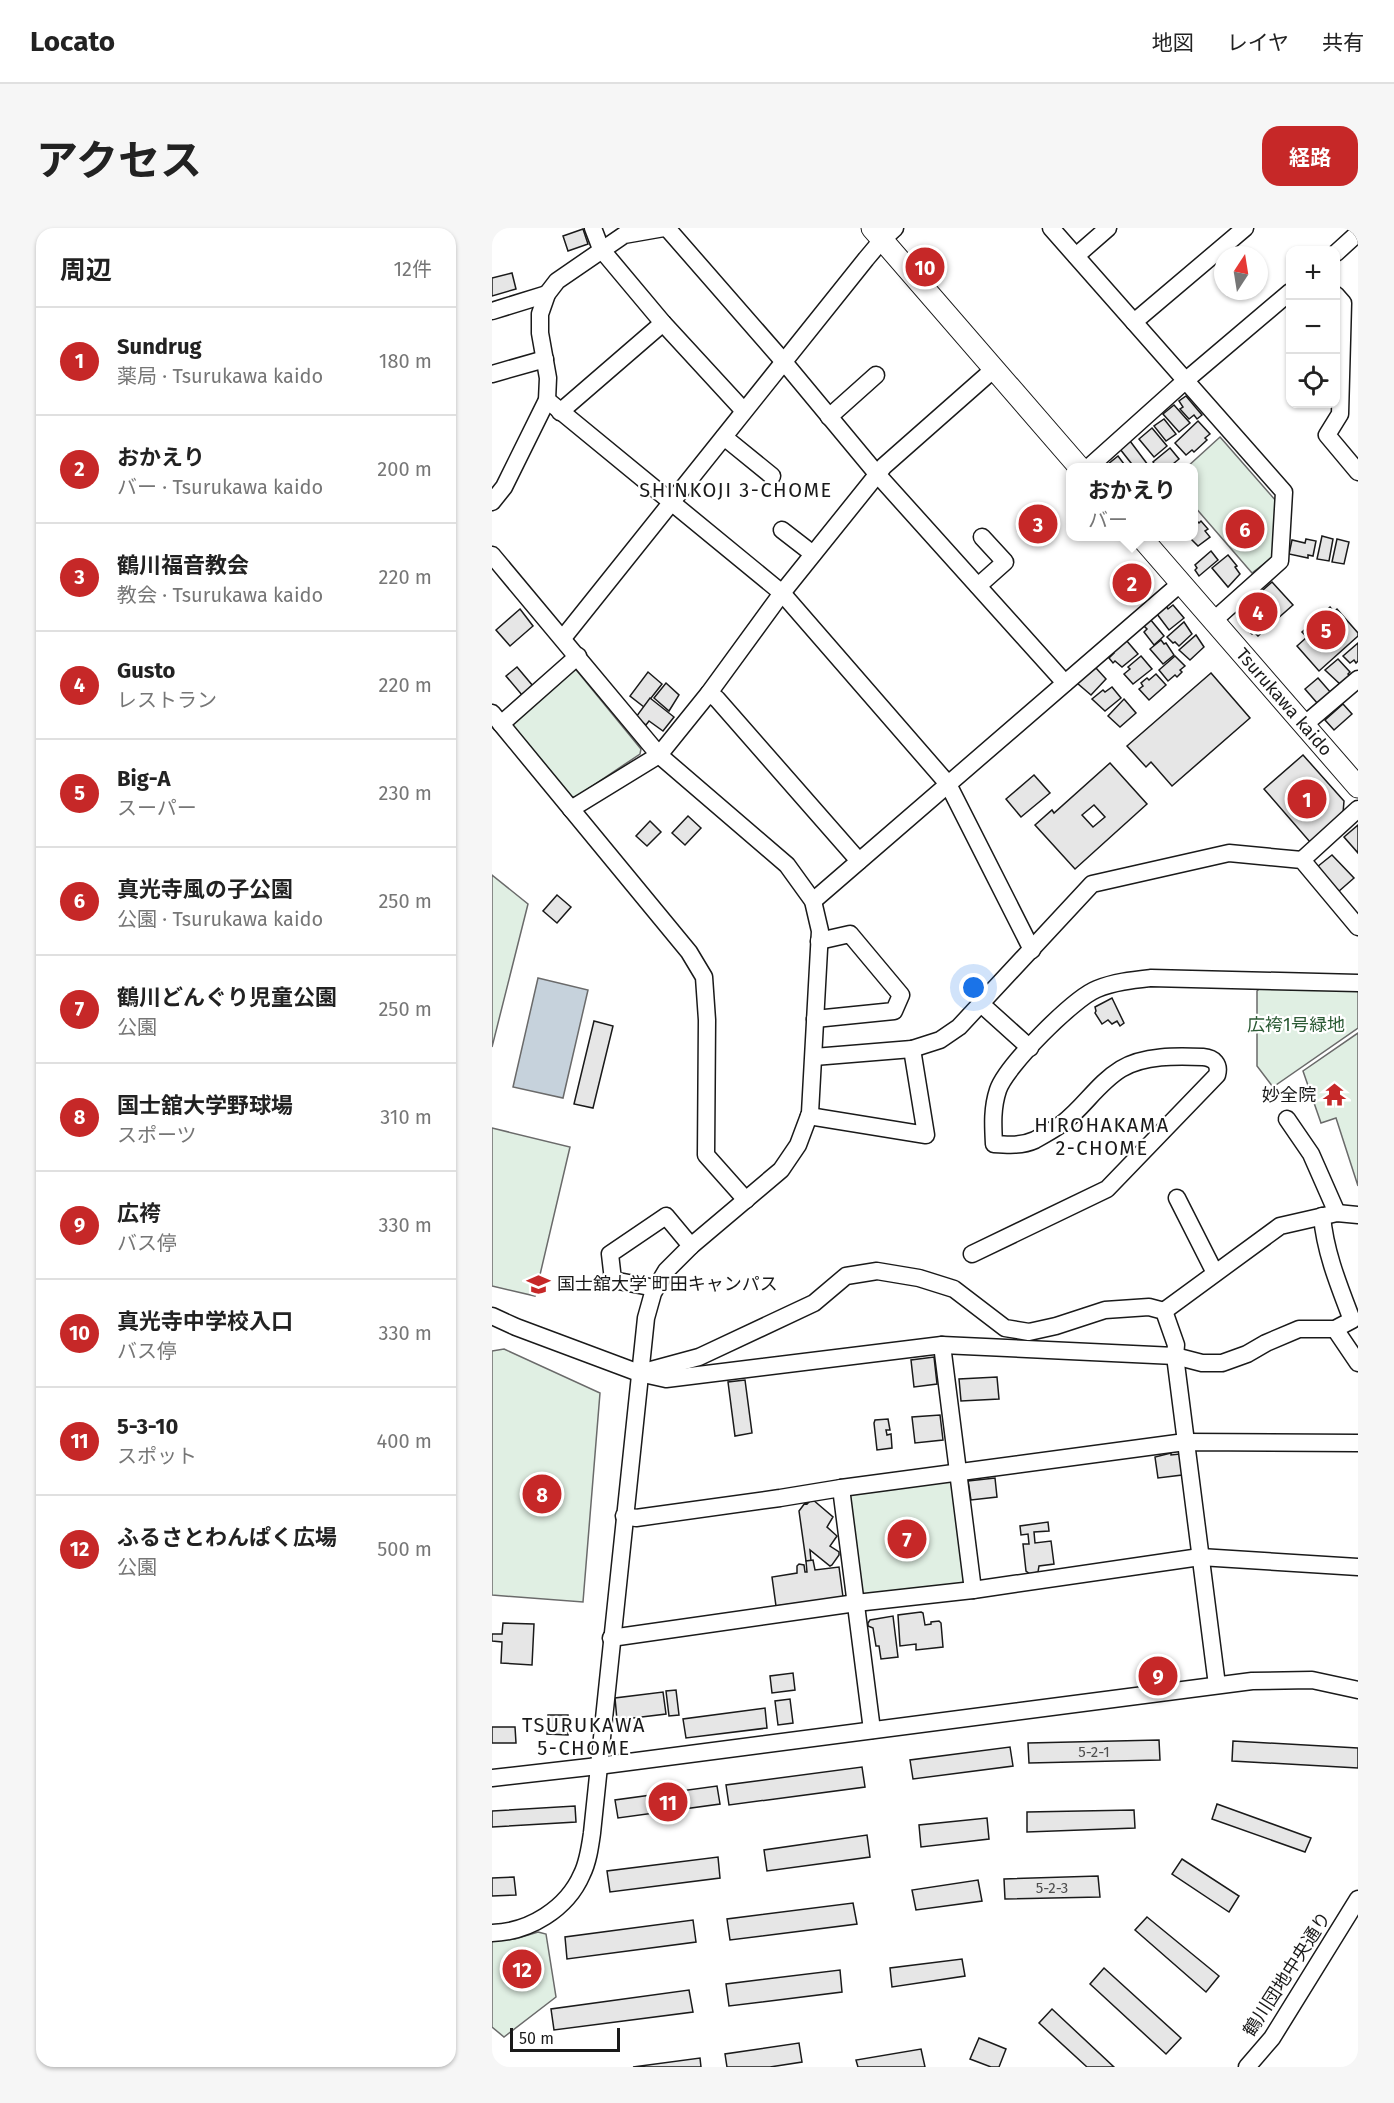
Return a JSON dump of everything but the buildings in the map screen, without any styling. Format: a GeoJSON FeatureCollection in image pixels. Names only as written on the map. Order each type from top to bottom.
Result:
{"type":"FeatureCollection","features":[{"type":"Feature","properties":{"kind":"main road"},"geometry":{"type":"LineString","coordinates":[[883,232],[994,369],[1076,463]]}},
{"type":"Feature","properties":{"kind":"main road","name":"Tsurukawa kaido"},"geometry":{"type":"LineString","coordinates":[[1143,541],[1358,787]]}},
{"type":"Feature","properties":{"kind":"street"},"geometry":{"type":"LineString","coordinates":[[593,228],[601,249],[663,323],[744,411]]}},
{"type":"Feature","properties":{"kind":"street"},"geometry":{"type":"LineString","coordinates":[[492,502],[504,487],[547,400],[548,378],[540,333],[540,314],[547,294],[557,281],[624,235],[665,228],[784,362],[877,474],[1065,683]]}},
{"type":"Feature","properties":{"kind":"street"},"geometry":{"type":"LineString","coordinates":[[1051,228],[1284,492],[1280,561],[1213,621]]}},
{"type":"Feature","properties":{"kind":"street"},"geometry":{"type":"LineString","coordinates":[[1076,256],[1108,228]]}},
{"type":"Feature","properties":{"kind":"street"},"geometry":{"type":"LineString","coordinates":[[1134,322],[1245,228]]}},
{"type":"Feature","properties":{"kind":"street"},"geometry":{"type":"LineString","coordinates":[[563,638],[784,362],[883,232]]}},
{"type":"Feature","properties":{"kind":"street"},"geometry":{"type":"LineString","coordinates":[[1340,249],[1358,233]]}},
{"type":"Feature","properties":{"kind":"street"},"geometry":{"type":"LineString","coordinates":[[492,311],[547,294]]}},
{"type":"Feature","properties":{"kind":"street"},"geometry":{"type":"LineString","coordinates":[[1094,463],[1286,295]]}},
{"type":"Feature","properties":{"kind":"street"},"geometry":{"type":"LineString","coordinates":[[1340,300],[1343,303],[1340,414],[1328,435],[1358,472]]}},
{"type":"Feature","properties":{"kind":"street"},"geometry":{"type":"LineString","coordinates":[[560,412],[663,323]]}},
{"type":"Feature","properties":{"kind":"street"},"geometry":{"type":"LineString","coordinates":[[492,374],[545,359]]}},
{"type":"Feature","properties":{"kind":"street"},"geometry":{"type":"LineString","coordinates":[[571,809],[659,755],[709,693],[782,592],[877,474],[994,369]]}},
{"type":"Feature","properties":{"kind":"street"},"geometry":{"type":"LineString","coordinates":[[829,417],[876,375]]}},
{"type":"Feature","properties":{"kind":"street"},"geometry":{"type":"LineString","coordinates":[[547,400],[782,592],[948,784],[1032,950]]}},
{"type":"Feature","properties":{"kind":"street"},"geometry":{"type":"LineString","coordinates":[[724,437],[772,476]]}},
{"type":"Feature","properties":{"kind":"street"},"geometry":{"type":"LineString","coordinates":[[782,530],[813,554]]}},
{"type":"Feature","properties":{"kind":"street"},"geometry":{"type":"LineString","coordinates":[[978,586],[1005,562],[982,537]]}},
{"type":"Feature","properties":{"kind":"street"},"geometry":{"type":"LineString","coordinates":[[492,555],[659,755],[787,865],[813,901],[820,931],[809,1116],[798,1145],[780,1170],[691,1246],[666,1271],[655,1288],[646,1318],[592,1833],[582,1874],[564,1902],[548,1915],[524,1927],[492,1932]]}},
{"type":"Feature","properties":{"kind":"street"},"geometry":{"type":"LineString","coordinates":[[813,901],[1180,583]]}},
{"type":"Feature","properties":{"kind":"street"},"geometry":{"type":"LineString","coordinates":[[578,656],[496,719],[689,952],[704,977],[707,1020],[706,1155],[746,1200]]}},
{"type":"Feature","properties":{"kind":"street"},"geometry":{"type":"LineString","coordinates":[[1304,725],[1358,679]]}},
{"type":"Feature","properties":{"kind":"street"},"geometry":{"type":"LineString","coordinates":[[709,693],[717,699],[858,861]]}},
{"type":"Feature","properties":{"kind":"street"},"geometry":{"type":"LineString","coordinates":[[1302,860],[1358,809]]}},
{"type":"Feature","properties":{"kind":"street"},"geometry":{"type":"LineString","coordinates":[[814,1057],[912,1048],[940,1040],[959,1027],[1092,884],[1229,853],[1302,860],[1358,927]]}},
{"type":"Feature","properties":{"kind":"street"},"geometry":{"type":"LineString","coordinates":[[815,1019],[894,1011],[901,995],[850,934],[819,941]]}},
{"type":"Feature","properties":{"kind":"street"},"geometry":{"type":"LineString","coordinates":[[972,1254],[1107,1189],[1217,1075],[1219,1069],[1212,1059],[1151,1058],[1122,1069],[1101,1086],[1063,1124],[1034,1141],[1011,1146],[994,1144],[992,1112],[998,1088],[1008,1070],[1074,1003],[1095,989],[1121,981],[1151,978],[1358,983]]}},
{"type":"Feature","properties":{"kind":"street"},"geometry":{"type":"LineString","coordinates":[[980,1003],[1030,1048]]}},
{"type":"Feature","properties":{"kind":"street"},"geometry":{"type":"LineString","coordinates":[[809,1116],[926,1135],[912,1048]]}},
{"type":"Feature","properties":{"kind":"street"},"geometry":{"type":"LineString","coordinates":[[492,1316],[516,1328],[639,1373],[666,1378],[942,1345],[1175,1356],[1202,1363],[1222,1363],[1247,1354],[1299,1329],[1335,1329],[1352,1320],[1323,1234],[1329,1214],[1311,1154],[1287,1119]]}},
{"type":"Feature","properties":{"kind":"street"},"geometry":{"type":"LineString","coordinates":[[1177,1198],[1215,1273]]}},
{"type":"Feature","properties":{"kind":"street"},"geometry":{"type":"LineString","coordinates":[[1164,1311],[1280,1226],[1329,1214],[1358,1215]]}},
{"type":"Feature","properties":{"kind":"street"},"geometry":{"type":"LineString","coordinates":[[655,1288],[614,1280],[610,1254],[666,1216],[691,1246]]}},
{"type":"Feature","properties":{"kind":"street"},"geometry":{"type":"LineString","coordinates":[[639,1373],[699,1357],[813,1302],[846,1276],[877,1271],[919,1278],[954,1289],[1005,1328],[1029,1332],[1106,1310],[1149,1307],[1164,1311]]}},
{"type":"Feature","properties":{"kind":"street"},"geometry":{"type":"LineString","coordinates":[[1164,1311],[1176,1345],[1175,1356],[1185,1442],[1216,1685]]}},
{"type":"Feature","properties":{"kind":"street"},"geometry":{"type":"LineString","coordinates":[[1335,1329],[1358,1363]]}},
{"type":"Feature","properties":{"kind":"street"},"geometry":{"type":"LineString","coordinates":[[942,1345],[973,1590]]}},
{"type":"Feature","properties":{"kind":"street"},"geometry":{"type":"LineString","coordinates":[[624,1516],[636,1518],[1185,1442],[1358,1443]]}},
{"type":"Feature","properties":{"kind":"street"},"geometry":{"type":"LineString","coordinates":[[841,1488],[872,1730]]}},
{"type":"Feature","properties":{"kind":"street"},"geometry":{"type":"LineString","coordinates":[[611,1638],[1200,1557],[1358,1567]]}},
{"type":"Feature","properties":{"kind":"street"},"geometry":{"type":"LineString","coordinates":[[492,1778],[1216,1685],[1287,1679],[1330,1683],[1358,1690]]}},
{"type":"Feature","properties":{"kind":"street","name":"鶴川団地中央通り"},"geometry":{"type":"LineString","coordinates":[[1247,2067],[1272,2038],[1358,1899]]}},
{"type":"Feature","properties":{"kind":"green space"},"geometry":{"type":"Polygon","coordinates":[[[1220,437],[1277,502],[1273,557],[1252,573],[1198,511],[1198,463],[1191,463],[1220,437]]]}},
{"type":"Feature","properties":{"kind":"green space"},"geometry":{"type":"Polygon","coordinates":[[[573,666],[641,749],[640,754],[576,797],[568,797],[507,723],[573,666]]]}},
{"type":"Feature","properties":{"kind":"green space"},"geometry":{"type":"Polygon","coordinates":[[[492,875],[528,904],[492,1047],[492,875]]]}},
{"type":"Feature","properties":{"kind":"green space","name":"広袴1号緑地"},"geometry":{"type":"Polygon","coordinates":[[[1262,986],[1358,989],[1358,1028],[1273,1087],[1257,1066],[1257,991],[1262,986]]]}},
{"type":"Feature","properties":{"kind":"green space","name":"妙全院"},"geometry":{"type":"Polygon","coordinates":[[[1358,1033],[1358,1186],[1336,1118],[1321,1123],[1303,1071],[1358,1033]]]}},
{"type":"Feature","properties":{"kind":"green space"},"geometry":{"type":"Polygon","coordinates":[[[492,1128],[570,1147],[535,1296],[492,1286],[492,1128]]]}},
{"type":"Feature","properties":{"kind":"green space"},"geometry":{"type":"Polygon","coordinates":[[[504,1349],[600,1393],[583,1602],[492,1595],[492,1351],[504,1349]]]}},
{"type":"Feature","properties":{"kind":"green space"},"geometry":{"type":"Polygon","coordinates":[[[957,1477],[968,1586],[859,1599],[843,1491],[957,1477]]]}},
{"type":"Feature","properties":{"kind":"green space"},"geometry":{"type":"Polygon","coordinates":[[[538,1932],[546,1934],[556,1997],[504,2037],[492,2027],[492,1940],[515,1939],[538,1932]]]}},
{"type":"Feature","properties":{"kind":"shaded area"},"geometry":{"type":"Polygon","coordinates":[[[538,978],[588,990],[563,1098],[513,1087],[538,978]]]}},
{"type":"Feature","properties":{"kind":"place","name":"真光寺中学校入口"},"geometry":{"type":"Point","coordinates":[925,267]}},
{"type":"Feature","properties":{"kind":"place","name":"鶴川福音教会"},"geometry":{"type":"Point","coordinates":[1038,524]}},
{"type":"Feature","properties":{"kind":"place","name":"真光寺風の子公園"},"geometry":{"type":"Point","coordinates":[1245,529]}},
{"type":"Feature","properties":{"kind":"place","name":"おかえり"},"geometry":{"type":"Point","coordinates":[1132,583]}},
{"type":"Feature","properties":{"kind":"place","name":"Gusto"},"geometry":{"type":"Point","coordinates":[1258,612]}},
{"type":"Feature","properties":{"kind":"place","name":"Big-A"},"geometry":{"type":"Point","coordinates":[1326,630]}},
{"type":"Feature","properties":{"kind":"place","name":"Sundrug"},"geometry":{"type":"Point","coordinates":[1307,799]}},
{"type":"Feature","properties":{"kind":"place","name":"妙全院"},"geometry":{"type":"Point","coordinates":[1334,1095]}},
{"type":"Feature","properties":{"kind":"place","name":"国士舘大学 町田キャンパス"},"geometry":{"type":"Point","coordinates":[539,1284]}},
{"type":"Feature","properties":{"kind":"place","name":"国士舘大学野球場"},"geometry":{"type":"Point","coordinates":[542,1494]}},
{"type":"Feature","properties":{"kind":"place","name":"鶴川どんぐり児童公園"},"geometry":{"type":"Point","coordinates":[907,1539]}},
{"type":"Feature","properties":{"kind":"place","name":"広袴"},"geometry":{"type":"Point","coordinates":[1158,1676]}},
{"type":"Feature","properties":{"kind":"place","name":"5-3-10"},"geometry":{"type":"Point","coordinates":[668,1802]}},
{"type":"Feature","properties":{"kind":"place","name":"ふるさとわんぱく広場"},"geometry":{"type":"Point","coordinates":[522,1969]}},
{"type":"Feature","properties":{"kind":"district","name":"SHINKOJI 3-CHOME"},"geometry":{"type":"Point","coordinates":[736,490]}},
{"type":"Feature","properties":{"kind":"district","name":"HIROHAKAMA 2-CHOME"},"geometry":{"type":"Point","coordinates":[1102,1136]}},
{"type":"Feature","properties":{"kind":"district","name":"TSURUKAWA 5-CHOME"},"geometry":{"type":"Point","coordinates":[584,1736]}}]}
